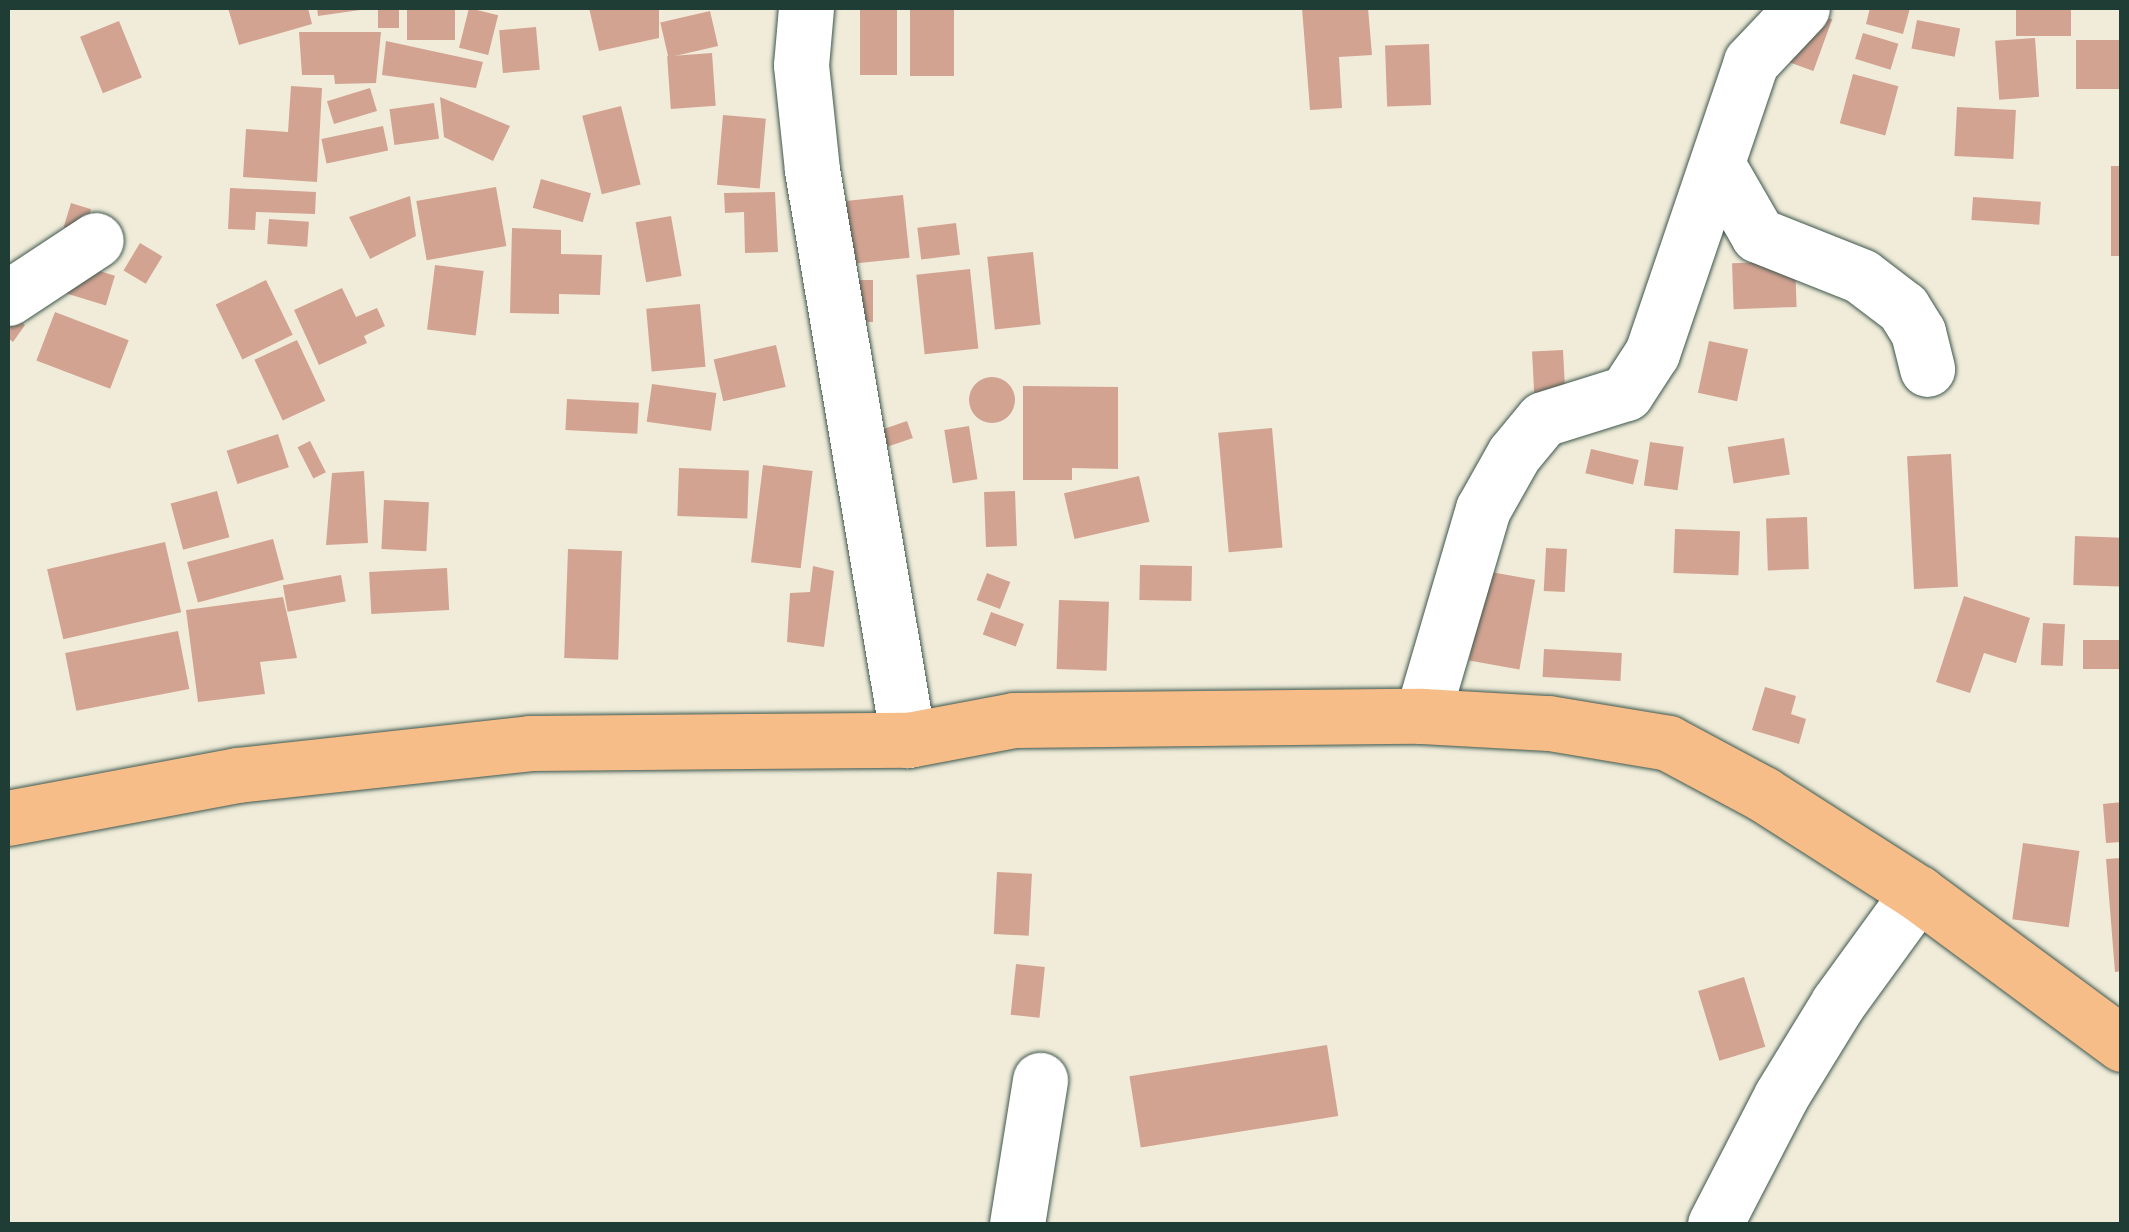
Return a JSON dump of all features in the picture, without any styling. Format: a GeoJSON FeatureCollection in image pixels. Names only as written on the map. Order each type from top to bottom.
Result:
{"type":"FeatureCollection","features":[{"type":"Feature","properties":{"kind":"main road"},"geometry":{"type":"LineString","coordinates":[[8,818],[237,775],[530,743],[908,740],[1014,720],[1422,716],[1549,723],[1668,744],[1763,794],[1918,893],[2122,1044]]}},
{"type":"Feature","properties":{"kind":"street"},"geometry":{"type":"LineString","coordinates":[[806,8],[801,65],[812,170],[908,740]]}},
{"type":"Feature","properties":{"kind":"street"},"geometry":{"type":"LineString","coordinates":[[1422,716],[1483,509],[1514,454],[1543,418],[1626,392],[1652,353],[1751,62],[1802,8]]}},
{"type":"Feature","properties":{"kind":"street"},"geometry":{"type":"LineString","coordinates":[[1718,164],[1758,235],[1861,276],[1903,308],[1918,332],[1927,369]]}},
{"type":"Feature","properties":{"kind":"street"},"geometry":{"type":"LineString","coordinates":[[8,298],[96,240]]}},
{"type":"Feature","properties":{"kind":"street"},"geometry":{"type":"LineString","coordinates":[[1716,1224],[1780,1096],[1838,1003],[1918,893]]}},
{"type":"Feature","properties":{"kind":"street"},"geometry":{"type":"LineString","coordinates":[[1018,1224],[1040,1080]]}},
{"type":"Feature","properties":{"kind":"building"},"geometry":{"type":"Polygon","coordinates":[[[228,8],[308,8],[312,24],[239,45],[228,8]]]}},
{"type":"Feature","properties":{"kind":"building"},"geometry":{"type":"Polygon","coordinates":[[[317,8],[359,8],[360,10],[318,16],[317,8]]]}},
{"type":"Feature","properties":{"kind":"building"},"geometry":{"type":"Polygon","coordinates":[[[378,8],[399,8],[399,28],[378,28],[378,8]]]}},
{"type":"Feature","properties":{"kind":"building"},"geometry":{"type":"Polygon","coordinates":[[[407,8],[455,8],[455,40],[407,40],[407,8]]]}},
{"type":"Feature","properties":{"kind":"building"},"geometry":{"type":"Polygon","coordinates":[[[469,8],[498,15],[488,55],[459,48],[469,8]]]}},
{"type":"Feature","properties":{"kind":"building"},"geometry":{"type":"Polygon","coordinates":[[[589,8],[659,10],[659,38],[599,51],[589,8]]]}},
{"type":"Feature","properties":{"kind":"building"},"geometry":{"type":"Polygon","coordinates":[[[860,8],[897,8],[897,75],[860,75],[860,8]]]}},
{"type":"Feature","properties":{"kind":"building"},"geometry":{"type":"Polygon","coordinates":[[[910,8],[954,8],[954,76],[910,76],[910,8]]]}},
{"type":"Feature","properties":{"kind":"building"},"geometry":{"type":"Polygon","coordinates":[[[1302,8],[1368,8],[1372,55],[1339,57],[1342,108],[1310,110],[1302,8]]]}},
{"type":"Feature","properties":{"kind":"building"},"geometry":{"type":"Polygon","coordinates":[[[1870,8],[1910,8],[1903,34],[1866,24],[1870,8]]]}},
{"type":"Feature","properties":{"kind":"building"},"geometry":{"type":"Polygon","coordinates":[[[2016,8],[2071,8],[2071,36],[2016,36],[2016,8]]]}},
{"type":"Feature","properties":{"kind":"building"},"geometry":{"type":"Polygon","coordinates":[[[1804,9],[1832,19],[1813,71],[1785,61],[1804,9]]]}},
{"type":"Feature","properties":{"kind":"building"},"geometry":{"type":"Polygon","coordinates":[[[710,11],[718,46],[668,58],[660,22],[710,11]]]}},
{"type":"Feature","properties":{"kind":"building"},"geometry":{"type":"Polygon","coordinates":[[[1917,20],[1960,28],[1955,57],[1911,48],[1917,20]]]}},
{"type":"Feature","properties":{"kind":"building"},"geometry":{"type":"Polygon","coordinates":[[[119,21],[142,78],[103,93],[80,37],[119,21]]]}},
{"type":"Feature","properties":{"kind":"building"},"geometry":{"type":"Polygon","coordinates":[[[536,27],[540,70],[503,73],[499,30],[536,27]]]}},
{"type":"Feature","properties":{"kind":"building"},"geometry":{"type":"Polygon","coordinates":[[[299,32],[381,32],[376,83],[335,84],[334,75],[302,75],[299,32]]]}},
{"type":"Feature","properties":{"kind":"building"},"geometry":{"type":"Polygon","coordinates":[[[1863,33],[1898,44],[1890,70],[1855,59],[1863,33]]]}},
{"type":"Feature","properties":{"kind":"building"},"geometry":{"type":"Polygon","coordinates":[[[2035,38],[2039,97],[1999,100],[1995,41],[2035,38]]]}},
{"type":"Feature","properties":{"kind":"building"},"geometry":{"type":"Polygon","coordinates":[[[2076,40],[2122,40],[2122,89],[2076,89],[2076,40]]]}},
{"type":"Feature","properties":{"kind":"building"},"geometry":{"type":"Polygon","coordinates":[[[386,41],[483,62],[476,88],[382,75],[386,41]]]}},
{"type":"Feature","properties":{"kind":"building"},"geometry":{"type":"Polygon","coordinates":[[[1429,44],[1431,105],[1387,106],[1385,46],[1429,44]]]}},
{"type":"Feature","properties":{"kind":"building"},"geometry":{"type":"Polygon","coordinates":[[[712,53],[716,106],[671,109],[667,56],[712,53]]]}},
{"type":"Feature","properties":{"kind":"building"},"geometry":{"type":"Polygon","coordinates":[[[1853,74],[1898,86],[1885,135],[1840,123],[1853,74]]]}},
{"type":"Feature","properties":{"kind":"building"},"geometry":{"type":"Polygon","coordinates":[[[291,86],[322,88],[317,182],[243,177],[246,129],[288,132],[291,86]]]}},
{"type":"Feature","properties":{"kind":"building"},"geometry":{"type":"Polygon","coordinates":[[[370,88],[377,111],[334,124],[327,101],[370,88]]]}},
{"type":"Feature","properties":{"kind":"building"},"geometry":{"type":"Polygon","coordinates":[[[440,97],[510,126],[493,161],[444,137],[440,97]]]}},
{"type":"Feature","properties":{"kind":"building"},"geometry":{"type":"Polygon","coordinates":[[[434,103],[439,139],[394,145],[389,109],[434,103]]]}},
{"type":"Feature","properties":{"kind":"building"},"geometry":{"type":"Polygon","coordinates":[[[621,106],[641,185],[602,194],[582,116],[621,106]]]}},
{"type":"Feature","properties":{"kind":"building"},"geometry":{"type":"Polygon","coordinates":[[[1957,107],[2016,110],[2013,159],[1954,156],[1957,107]]]}},
{"type":"Feature","properties":{"kind":"building"},"geometry":{"type":"Polygon","coordinates":[[[723,115],[766,119],[760,188],[717,185],[723,115]]]}},
{"type":"Feature","properties":{"kind":"building"},"geometry":{"type":"Polygon","coordinates":[[[383,126],[388,150],[327,164],[321,139],[383,126]]]}},
{"type":"Feature","properties":{"kind":"building"},"geometry":{"type":"Polygon","coordinates":[[[2111,166],[2122,166],[2122,256],[2111,256],[2111,166]]]}},
{"type":"Feature","properties":{"kind":"building"},"geometry":{"type":"Polygon","coordinates":[[[541,179],[591,193],[583,222],[533,208],[541,179]]]}},
{"type":"Feature","properties":{"kind":"building"},"geometry":{"type":"Polygon","coordinates":[[[496,187],[506,246],[427,260],[416,201],[496,187]]]}},
{"type":"Feature","properties":{"kind":"building"},"geometry":{"type":"Polygon","coordinates":[[[230,188],[316,192],[315,214],[256,212],[255,230],[228,229],[230,188]]]}},
{"type":"Feature","properties":{"kind":"building"},"geometry":{"type":"Polygon","coordinates":[[[775,192],[778,252],[745,253],[744,212],[725,213],[724,193],[775,192]]]}},
{"type":"Feature","properties":{"kind":"building"},"geometry":{"type":"Polygon","coordinates":[[[903,195],[910,258],[843,265],[836,202],[903,195]]]}},
{"type":"Feature","properties":{"kind":"building"},"geometry":{"type":"Polygon","coordinates":[[[410,196],[416,236],[370,259],[349,217],[410,196]]]}},
{"type":"Feature","properties":{"kind":"building"},"geometry":{"type":"Polygon","coordinates":[[[1973,197],[2041,202],[2039,225],[1971,220],[1973,197]]]}},
{"type":"Feature","properties":{"kind":"building"},"geometry":{"type":"Polygon","coordinates":[[[71,203],[91,209],[84,233],[64,227],[71,203]]]}},
{"type":"Feature","properties":{"kind":"building"},"geometry":{"type":"Polygon","coordinates":[[[671,216],[682,276],[646,282],[636,222],[671,216]]]}},
{"type":"Feature","properties":{"kind":"building"},"geometry":{"type":"Polygon","coordinates":[[[269,219],[309,222],[307,247],[267,244],[269,219]]]}},
{"type":"Feature","properties":{"kind":"building"},"geometry":{"type":"Polygon","coordinates":[[[956,223],[960,255],[921,260],[917,228],[956,223]]]}},
{"type":"Feature","properties":{"kind":"building"},"geometry":{"type":"Polygon","coordinates":[[[512,228],[561,230],[561,254],[602,255],[600,295],[559,294],[559,314],[510,313],[512,228]]]}},
{"type":"Feature","properties":{"kind":"building"},"geometry":{"type":"Polygon","coordinates":[[[140,243],[162,256],[146,284],[124,270],[140,243]]]}},
{"type":"Feature","properties":{"kind":"building"},"geometry":{"type":"Polygon","coordinates":[[[1033,252],[1041,325],[995,329],[987,257],[1033,252]]]}},
{"type":"Feature","properties":{"kind":"building"},"geometry":{"type":"Polygon","coordinates":[[[1795,261],[1797,307],[1734,309],[1732,263],[1795,261]]]}},
{"type":"Feature","properties":{"kind":"building"},"geometry":{"type":"Polygon","coordinates":[[[70,262],[115,276],[106,305],[61,292],[70,262]]]}},
{"type":"Feature","properties":{"kind":"building"},"geometry":{"type":"Polygon","coordinates":[[[435,265],[484,271],[476,335],[427,330],[435,265]]]}},
{"type":"Feature","properties":{"kind":"building"},"geometry":{"type":"Polygon","coordinates":[[[970,269],[978,349],[925,354],[916,275],[970,269]]]}},
{"type":"Feature","properties":{"kind":"building"},"geometry":{"type":"Polygon","coordinates":[[[266,280],[293,335],[242,359],[216,305],[266,280]]]}},
{"type":"Feature","properties":{"kind":"building"},"geometry":{"type":"Polygon","coordinates":[[[849,280],[873,280],[873,322],[849,322],[849,280]]]}},
{"type":"Feature","properties":{"kind":"building"},"geometry":{"type":"Polygon","coordinates":[[[342,288],[356,317],[377,308],[385,326],[364,336],[367,343],[319,365],[294,310],[342,288]]]}},
{"type":"Feature","properties":{"kind":"building"},"geometry":{"type":"Polygon","coordinates":[[[700,304],[705,367],[652,371],[646,309],[700,304]]]}},
{"type":"Feature","properties":{"kind":"building"},"geometry":{"type":"Polygon","coordinates":[[[8,311],[25,325],[13,342],[8,338],[8,311]]]}},
{"type":"Feature","properties":{"kind":"building"},"geometry":{"type":"Polygon","coordinates":[[[55,312],[129,340],[110,389],[36,361],[55,312]]]}},
{"type":"Feature","properties":{"kind":"building"},"geometry":{"type":"Polygon","coordinates":[[[297,340],[325,401],[283,421],[254,360],[297,340]]]}},
{"type":"Feature","properties":{"kind":"building"},"geometry":{"type":"Polygon","coordinates":[[[1709,341],[1748,349],[1737,401],[1698,393],[1709,341]]]}},
{"type":"Feature","properties":{"kind":"building"},"geometry":{"type":"Polygon","coordinates":[[[776,345],[786,387],[723,401],[714,359],[776,345]]]}},
{"type":"Feature","properties":{"kind":"building"},"geometry":{"type":"Polygon","coordinates":[[[1563,350],[1566,400],[1535,402],[1532,352],[1563,350]]]}},
{"type":"Feature","properties":{"kind":"building"},"geometry":{"type":"Polygon","coordinates":[[[992,377],[1009,383],[1015,400],[1009,417],[992,423],[975,417],[969,400],[975,383],[992,377]]]}},
{"type":"Feature","properties":{"kind":"building"},"geometry":{"type":"Polygon","coordinates":[[[652,384],[716,393],[711,431],[647,422],[652,384]]]}},
{"type":"Feature","properties":{"kind":"building"},"geometry":{"type":"Polygon","coordinates":[[[1023,386],[1118,387],[1118,469],[1072,468],[1072,480],[1023,480],[1023,386]]]}},
{"type":"Feature","properties":{"kind":"building"},"geometry":{"type":"Polygon","coordinates":[[[567,399],[639,403],[637,434],[565,430],[567,399]]]}},
{"type":"Feature","properties":{"kind":"building"},"geometry":{"type":"Polygon","coordinates":[[[907,421],[913,438],[875,451],[869,434],[907,421]]]}},
{"type":"Feature","properties":{"kind":"building"},"geometry":{"type":"Polygon","coordinates":[[[969,426],[977,479],[953,483],[944,430],[969,426]]]}},
{"type":"Feature","properties":{"kind":"building"},"geometry":{"type":"Polygon","coordinates":[[[1272,428],[1282,548],[1229,552],[1218,433],[1272,428]]]}},
{"type":"Feature","properties":{"kind":"building"},"geometry":{"type":"Polygon","coordinates":[[[278,434],[289,467],[237,484],[227,451],[278,434]]]}},
{"type":"Feature","properties":{"kind":"building"},"geometry":{"type":"Polygon","coordinates":[[[1784,438],[1790,475],[1733,483],[1728,447],[1784,438]]]}},
{"type":"Feature","properties":{"kind":"building"},"geometry":{"type":"Polygon","coordinates":[[[310,441],[326,472],[313,479],[298,447],[310,441]]]}},
{"type":"Feature","properties":{"kind":"building"},"geometry":{"type":"Polygon","coordinates":[[[1650,442],[1684,447],[1678,490],[1644,486],[1650,442]]]}},
{"type":"Feature","properties":{"kind":"building"},"geometry":{"type":"Polygon","coordinates":[[[1591,449],[1639,460],[1633,484],[1585,473],[1591,449]]]}},
{"type":"Feature","properties":{"kind":"building"},"geometry":{"type":"Polygon","coordinates":[[[1951,454],[1958,587],[1914,589],[1907,456],[1951,454]]]}},
{"type":"Feature","properties":{"kind":"building"},"geometry":{"type":"Polygon","coordinates":[[[763,465],[813,471],[801,568],[751,562],[763,465]]]}},
{"type":"Feature","properties":{"kind":"building"},"geometry":{"type":"Polygon","coordinates":[[[679,468],[749,470],[747,518],[677,516],[679,468]]]}},
{"type":"Feature","properties":{"kind":"building"},"geometry":{"type":"Polygon","coordinates":[[[364,471],[368,543],[326,545],[332,473],[364,471]]]}},
{"type":"Feature","properties":{"kind":"building"},"geometry":{"type":"Polygon","coordinates":[[[1139,476],[1150,522],[1075,539],[1064,493],[1139,476]]]}},
{"type":"Feature","properties":{"kind":"building"},"geometry":{"type":"Polygon","coordinates":[[[217,491],[229,537],[183,550],[171,503],[217,491]]]}},
{"type":"Feature","properties":{"kind":"building"},"geometry":{"type":"Polygon","coordinates":[[[1015,491],[1017,546],[986,547],[984,492],[1015,491]]]}},
{"type":"Feature","properties":{"kind":"building"},"geometry":{"type":"Polygon","coordinates":[[[384,500],[429,502],[426,551],[381,549],[384,500]]]}},
{"type":"Feature","properties":{"kind":"building"},"geometry":{"type":"Polygon","coordinates":[[[1807,517],[1809,569],[1768,570],[1766,518],[1807,517]]]}},
{"type":"Feature","properties":{"kind":"building"},"geometry":{"type":"Polygon","coordinates":[[[1675,529],[1740,531],[1738,575],[1673,573],[1675,529]]]}},
{"type":"Feature","properties":{"kind":"building"},"geometry":{"type":"Polygon","coordinates":[[[2075,536],[2122,538],[2120,587],[2073,585],[2075,536]]]}},
{"type":"Feature","properties":{"kind":"building"},"geometry":{"type":"Polygon","coordinates":[[[273,539],[284,580],[198,603],[187,562],[273,539]]]}},
{"type":"Feature","properties":{"kind":"building"},"geometry":{"type":"Polygon","coordinates":[[[165,542],[181,612],[63,639],[47,569],[165,542]]]}},
{"type":"Feature","properties":{"kind":"building"},"geometry":{"type":"Polygon","coordinates":[[[1546,548],[1567,549],[1565,592],[1544,591],[1546,548]]]}},
{"type":"Feature","properties":{"kind":"building"},"geometry":{"type":"Polygon","coordinates":[[[568,549],[622,551],[618,660],[564,658],[568,549]]]}},
{"type":"Feature","properties":{"kind":"building"},"geometry":{"type":"Polygon","coordinates":[[[1140,565],[1192,566],[1191,601],[1139,600],[1140,565]]]}},
{"type":"Feature","properties":{"kind":"building"},"geometry":{"type":"Polygon","coordinates":[[[813,566],[834,571],[824,647],[787,642],[790,593],[810,592],[813,566]]]}},
{"type":"Feature","properties":{"kind":"building"},"geometry":{"type":"Polygon","coordinates":[[[447,568],[449,610],[371,614],[369,572],[447,568]]]}},
{"type":"Feature","properties":{"kind":"building"},"geometry":{"type":"Polygon","coordinates":[[[1485,571],[1535,580],[1519,669],[1469,661],[1485,571]]]}},
{"type":"Feature","properties":{"kind":"building"},"geometry":{"type":"Polygon","coordinates":[[[987,573],[1010,582],[1000,609],[977,600],[987,573]]]}},
{"type":"Feature","properties":{"kind":"building"},"geometry":{"type":"Polygon","coordinates":[[[341,575],[346,602],[288,612],[283,585],[341,575]]]}},
{"type":"Feature","properties":{"kind":"building"},"geometry":{"type":"Polygon","coordinates":[[[1964,596],[2030,618],[2016,663],[1984,653],[1970,693],[1936,682],[1964,596]]]}},
{"type":"Feature","properties":{"kind":"building"},"geometry":{"type":"Polygon","coordinates":[[[283,597],[297,658],[260,662],[265,694],[198,702],[186,610],[283,597]]]}},
{"type":"Feature","properties":{"kind":"building"},"geometry":{"type":"Polygon","coordinates":[[[1059,600],[1109,602],[1107,671],[1057,669],[1059,600]]]}},
{"type":"Feature","properties":{"kind":"building"},"geometry":{"type":"Polygon","coordinates":[[[991,612],[1024,624],[1016,647],[983,635],[991,612]]]}},
{"type":"Feature","properties":{"kind":"building"},"geometry":{"type":"Polygon","coordinates":[[[2043,623],[2065,624],[2063,666],[2041,665],[2043,623]]]}},
{"type":"Feature","properties":{"kind":"building"},"geometry":{"type":"Polygon","coordinates":[[[178,631],[189,689],[76,711],[65,653],[178,631]]]}},
{"type":"Feature","properties":{"kind":"building"},"geometry":{"type":"Polygon","coordinates":[[[2083,640],[2122,640],[2122,669],[2083,669],[2083,640]]]}},
{"type":"Feature","properties":{"kind":"building"},"geometry":{"type":"Polygon","coordinates":[[[1544,649],[1622,653],[1620,681],[1543,677],[1544,649]]]}},
{"type":"Feature","properties":{"kind":"building"},"geometry":{"type":"Polygon","coordinates":[[[1765,687],[1796,696],[1791,714],[1806,719],[1799,744],[1752,730],[1765,687]]]}},
{"type":"Feature","properties":{"kind":"building"},"geometry":{"type":"Polygon","coordinates":[[[2122,802],[2122,842],[2106,843],[2103,804],[2122,802]]]}},
{"type":"Feature","properties":{"kind":"building"},"geometry":{"type":"Polygon","coordinates":[[[2023,843],[2079,851],[2069,927],[2012,919],[2023,843]]]}},
{"type":"Feature","properties":{"kind":"building"},"geometry":{"type":"Polygon","coordinates":[[[2122,858],[2122,971],[2115,972],[2106,859],[2122,858]]]}},
{"type":"Feature","properties":{"kind":"building"},"geometry":{"type":"Polygon","coordinates":[[[997,872],[1032,874],[1029,936],[994,934],[997,872]]]}},
{"type":"Feature","properties":{"kind":"building"},"geometry":{"type":"Polygon","coordinates":[[[1016,964],[1045,967],[1040,1018],[1011,1015],[1016,964]]]}},
{"type":"Feature","properties":{"kind":"building"},"geometry":{"type":"Polygon","coordinates":[[[1744,977],[1765,1047],[1719,1061],[1698,991],[1744,977]]]}},
{"type":"Feature","properties":{"kind":"building"},"geometry":{"type":"Polygon","coordinates":[[[1327,1045],[1338,1116],[1141,1147],[1129,1076],[1327,1045]]]}}]}
